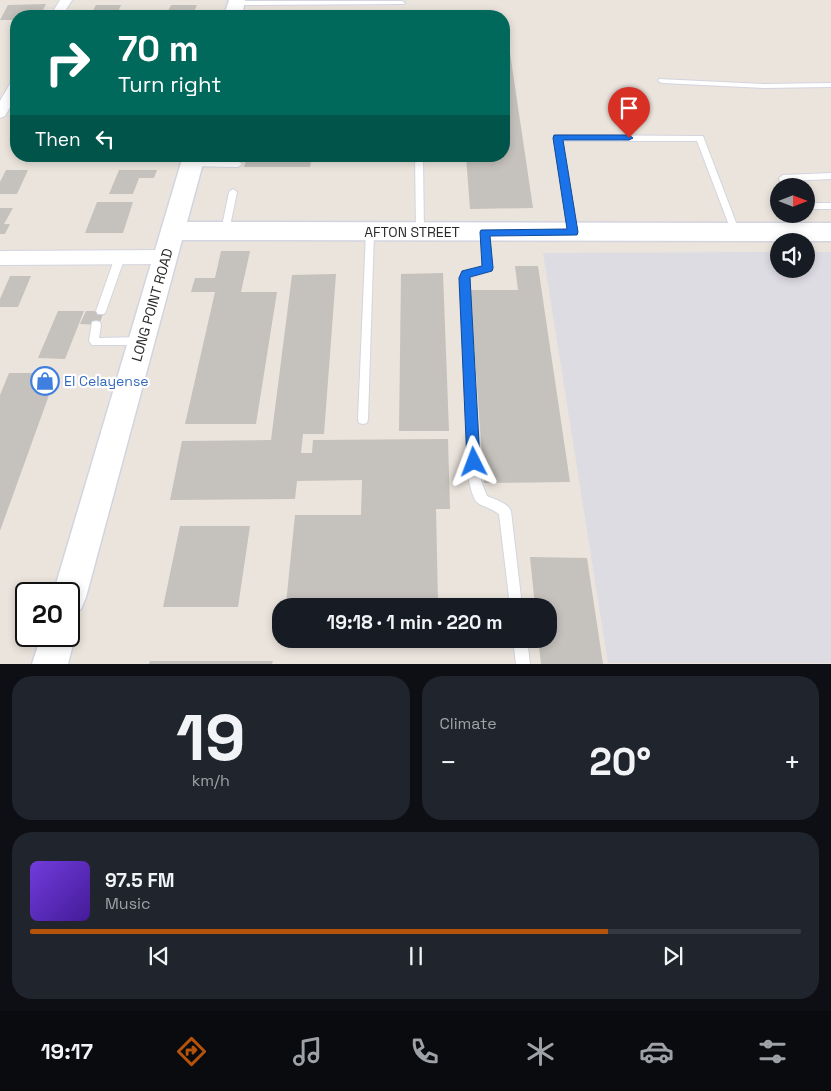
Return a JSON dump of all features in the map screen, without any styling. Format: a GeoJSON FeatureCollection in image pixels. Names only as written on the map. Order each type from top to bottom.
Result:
{"type":"FeatureCollection","features":[{"type":"Feature","properties":{"kind":"street"},"geometry":{"type":"LineString","coordinates":[[0,113],[10,96]]}},
{"type":"Feature","properties":{"kind":"street","name":"LONG POINT ROAD"},"geometry":{"type":"LineString","coordinates":[[73,582],[192,162]]}},
{"type":"Feature","properties":{"kind":"street","name":"AFTON STREET"},"geometry":{"type":"LineString","coordinates":[[173,232],[831,232]]}},
{"type":"Feature","properties":{"kind":"street"},"geometry":{"type":"LineString","coordinates":[[0,258],[165,257]]}},
{"type":"Feature","properties":{"kind":"street"},"geometry":{"type":"LineString","coordinates":[[50,664],[55,647]]}},
{"type":"Feature","properties":{"kind":"lane"},"geometry":{"type":"LineString","coordinates":[[235,6],[402,3]]}},
{"type":"Feature","properties":{"kind":"lane"},"geometry":{"type":"LineString","coordinates":[[662,81],[764,86],[831,85]]}},
{"type":"Feature","properties":{"kind":"lane"},"geometry":{"type":"LineString","coordinates":[[573,232],[558,138],[700,138],[736,233]]}},
{"type":"Feature","properties":{"kind":"lane"},"geometry":{"type":"LineString","coordinates":[[216,162],[238,164]]}},
{"type":"Feature","properties":{"kind":"lane"},"geometry":{"type":"LineString","coordinates":[[420,162],[420,232]]}},
{"type":"Feature","properties":{"kind":"lane"},"geometry":{"type":"LineString","coordinates":[[783,178],[831,176]]}},
{"type":"Feature","properties":{"kind":"lane"},"geometry":{"type":"LineString","coordinates":[[225,232],[233,192]]}},
{"type":"Feature","properties":{"kind":"lane"},"geometry":{"type":"LineString","coordinates":[[815,206],[831,206]]}},
{"type":"Feature","properties":{"kind":"lane"},"geometry":{"type":"LineString","coordinates":[[363,419],[370,232]]}},
{"type":"Feature","properties":{"kind":"lane"},"geometry":{"type":"LineString","coordinates":[[485,232],[488,268],[466,274],[464,278],[475,481],[478,497],[484,503],[499,506],[505,511],[515,598]]}},
{"type":"Feature","properties":{"kind":"lane"},"geometry":{"type":"LineString","coordinates":[[101,311],[120,258]]}},
{"type":"Feature","properties":{"kind":"lane"},"geometry":{"type":"LineString","coordinates":[[96,325],[94,341],[96,342],[141,341]]}},
{"type":"Feature","properties":{"kind":"lane"},"geometry":{"type":"LineString","coordinates":[[521,648],[523,664]]}},
{"type":"Feature","properties":{"kind":"shaded area"},"geometry":{"type":"Polygon","coordinates":[[[770,252],[770,278],[815,278],[815,252],[831,252],[831,663],[608,663],[543,253],[770,252]]]}},
{"type":"Feature","properties":{"kind":"building"},"geometry":{"type":"Polygon","coordinates":[[[46,4],[43,10],[10,10],[10,20],[0,20],[8,5],[46,4]]]}},
{"type":"Feature","properties":{"kind":"building"},"geometry":{"type":"Polygon","coordinates":[[[96,5],[121,5],[119,10],[93,10],[96,5]]]}},
{"type":"Feature","properties":{"kind":"building"},"geometry":{"type":"Polygon","coordinates":[[[171,5],[197,5],[195,10],[168,10],[171,5]]]}},
{"type":"Feature","properties":{"kind":"building"},"geometry":{"type":"Polygon","coordinates":[[[510,53],[533,208],[470,209],[466,162],[510,162],[510,53]]]}},
{"type":"Feature","properties":{"kind":"building"},"geometry":{"type":"Polygon","coordinates":[[[245,162],[311,162],[310,167],[244,167],[245,162]]]}},
{"type":"Feature","properties":{"kind":"building"},"geometry":{"type":"Polygon","coordinates":[[[6,170],[28,170],[17,194],[0,194],[0,182],[6,170]]]}},
{"type":"Feature","properties":{"kind":"building"},"geometry":{"type":"Polygon","coordinates":[[[119,170],[157,170],[154,178],[139,178],[133,194],[109,194],[119,170]]]}},
{"type":"Feature","properties":{"kind":"building"},"geometry":{"type":"Polygon","coordinates":[[[97,202],[133,202],[123,233],[85,233],[97,202]]]}},
{"type":"Feature","properties":{"kind":"building"},"geometry":{"type":"Polygon","coordinates":[[[0,208],[13,208],[4,224],[10,224],[5,234],[0,234],[0,208]]]}},
{"type":"Feature","properties":{"kind":"building"},"geometry":{"type":"Polygon","coordinates":[[[221,251],[250,251],[241,292],[277,292],[256,424],[185,424],[215,292],[191,292],[195,278],[215,278],[221,251]]]}},
{"type":"Feature","properties":{"kind":"building"},"geometry":{"type":"Polygon","coordinates":[[[515,266],[538,266],[570,482],[484,483],[470,290],[518,290],[515,266]]]}},
{"type":"Feature","properties":{"kind":"building"},"geometry":{"type":"Polygon","coordinates":[[[443,273],[449,431],[399,431],[401,274],[443,273]]]}},
{"type":"Feature","properties":{"kind":"building"},"geometry":{"type":"Polygon","coordinates":[[[336,274],[324,434],[303,434],[301,453],[312,453],[313,440],[448,439],[450,509],[436,509],[438,598],[287,598],[295,515],[361,515],[362,480],[297,481],[295,499],[170,500],[182,441],[271,440],[292,275],[336,274]]]}},
{"type":"Feature","properties":{"kind":"building"},"geometry":{"type":"Polygon","coordinates":[[[10,276],[31,276],[18,307],[0,307],[0,299],[10,276]]]}},
{"type":"Feature","properties":{"kind":"building"},"geometry":{"type":"Polygon","coordinates":[[[58,311],[84,311],[65,359],[38,358],[58,311]]]}},
{"type":"Feature","properties":{"kind":"building"},"geometry":{"type":"Polygon","coordinates":[[[86,311],[104,311],[99,325],[80,324],[86,311]]]}},
{"type":"Feature","properties":{"kind":"building"},"geometry":{"type":"Polygon","coordinates":[[[9,373],[57,373],[0,531],[0,395],[9,373]]]}},
{"type":"Feature","properties":{"kind":"building"},"geometry":{"type":"Polygon","coordinates":[[[180,526],[250,526],[238,607],[163,607],[180,526]]]}},
{"type":"Feature","properties":{"kind":"building"},"geometry":{"type":"Polygon","coordinates":[[[530,557],[587,558],[603,664],[541,664],[539,648],[557,648],[557,598],[534,598],[530,557]]]}},
{"type":"Feature","properties":{"kind":"building"},"geometry":{"type":"Polygon","coordinates":[[[150,661],[273,661],[272,664],[149,664],[150,661]]]}},
{"type":"Feature","properties":{"kind":"place","name":"El Celayense"},"geometry":{"type":"Point","coordinates":[45,381]}},
{"type":"Feature","properties":{"kind":"route"},"geometry":{"type":"LineString","coordinates":[[474,462],[464,278],[466,274],[488,268],[485,232],[573,232],[558,138],[629,138]]}}]}
